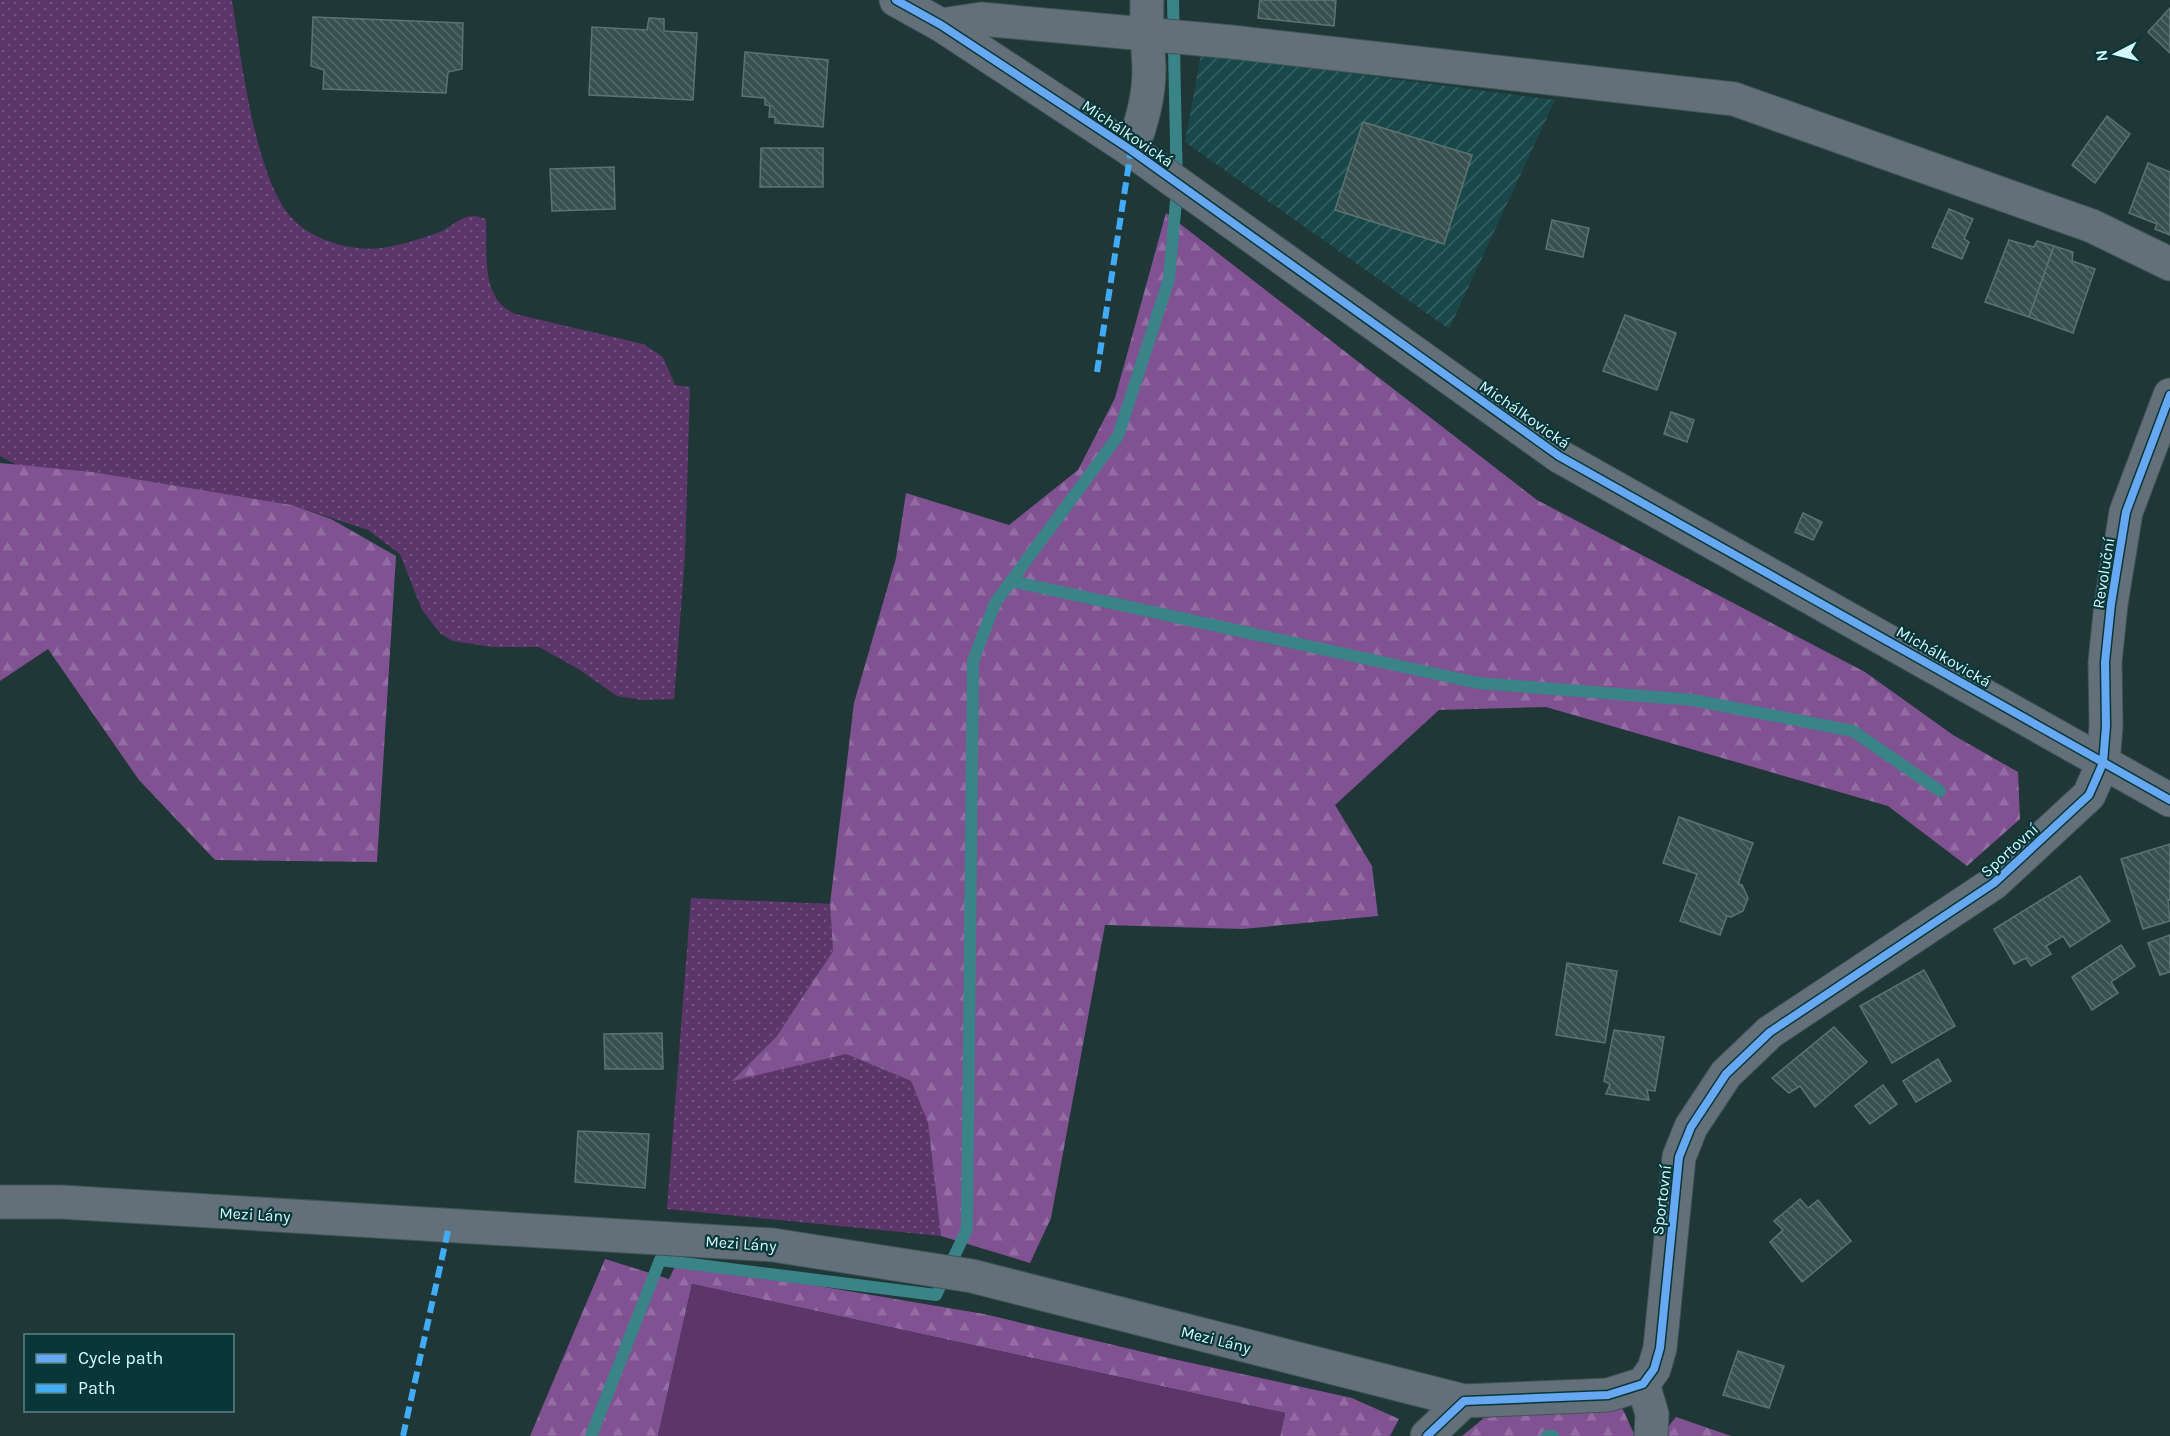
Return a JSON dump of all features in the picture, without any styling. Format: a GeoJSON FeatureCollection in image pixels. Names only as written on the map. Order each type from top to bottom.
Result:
{"type":"FeatureCollection","features":[{"type":"Feature","properties":{"kind":"street","name":"Michálkovická"},"geometry":{"type":"LineString","coordinates":[[896,0],[941,25],[1131,150],[1559,456],[1817,598],[2170,800]]}},
{"type":"Feature","properties":{"kind":"street"},"geometry":{"type":"LineString","coordinates":[[1131,150],[1140,127],[1149,71],[1145,34],[1147,0]]}},
{"type":"Feature","properties":{"kind":"street"},"geometry":{"type":"LineString","coordinates":[[941,25],[981,19],[1145,34],[1734,99],[2092,226],[2170,264]]}},
{"type":"Feature","properties":{"kind":"street","name":"Revoluční"},"geometry":{"type":"LineString","coordinates":[[2103,763],[2106,726],[2105,662],[2126,512],[2170,395]]}},
{"type":"Feature","properties":{"kind":"street","name":"Sportovní"},"geometry":{"type":"LineString","coordinates":[[1464,1401],[1608,1395],[1648,1412],[1654,1369],[1660,1348],[1679,1157],[1691,1127],[1726,1074],[1770,1032],[1994,883],[2089,795],[2103,763]]}},
{"type":"Feature","properties":{"kind":"street","name":"Mezi Lány"},"geometry":{"type":"LineString","coordinates":[[0,1202],[61,1202],[773,1245],[972,1276],[1464,1401]]}},
{"type":"Feature","properties":{"kind":"street"},"geometry":{"type":"LineString","coordinates":[[1427,1436],[1464,1401]]}},
{"type":"Feature","properties":{"kind":"shaded area"},"geometry":{"type":"Polygon","coordinates":[[[0,0],[232,0],[258,144],[278,197],[298,224],[320,238],[345,246],[370,249],[426,237],[469,217],[486,219],[488,273],[496,297],[503,306],[515,314],[643,344],[663,357],[675,385],[690,387],[685,556],[674,699],[642,700],[617,696],[580,670],[539,647],[492,647],[453,641],[441,634],[422,610],[400,554],[368,530],[292,505],[93,472],[17,465],[0,456],[0,0]]]}},
{"type":"Feature","properties":{"kind":"shaded area"},"geometry":{"type":"Polygon","coordinates":[[[1201,54],[1555,100],[1449,329],[1185,142],[1201,54]]]}},
{"type":"Feature","properties":{"kind":"shaded area"},"geometry":{"type":"Polygon","coordinates":[[[691,898],[830,904],[833,951],[776,1037],[733,1080],[846,1054],[911,1081],[928,1123],[941,1236],[667,1209],[691,898]]]}},
{"type":"Feature","properties":{"kind":"shaded area"},"geometry":{"type":"Polygon","coordinates":[[[692,1284],[1285,1413],[1280,1436],[658,1436],[692,1284]]]}},
{"type":"Feature","properties":{"kind":"green space"},"geometry":{"type":"Polygon","coordinates":[[[1166,213],[1537,500],[1865,672],[1953,735],[2018,772],[2020,819],[1967,866],[1888,806],[1546,707],[1439,710],[1335,805],[1372,866],[1378,916],[1242,929],[1105,925],[1051,1218],[1030,1263],[941,1236],[928,1123],[911,1081],[846,1054],[732,1081],[776,1037],[833,951],[830,904],[854,703],[896,558],[906,493],[1009,525],[1078,470],[1115,398],[1166,213]]]}},
{"type":"Feature","properties":{"kind":"green space"},"geometry":{"type":"Polygon","coordinates":[[[0,463],[93,472],[292,505],[331,519],[396,556],[377,862],[215,860],[139,780],[48,649],[0,681],[0,463]]]}},
{"type":"Feature","properties":{"kind":"green space"},"geometry":{"type":"Polygon","coordinates":[[[605,1259],[669,1279],[677,1262],[984,1314],[1164,1357],[1352,1398],[1399,1419],[1390,1436],[1280,1436],[1285,1413],[692,1284],[658,1436],[530,1436],[605,1259]]]}},
{"type":"Feature","properties":{"kind":"green space"},"geometry":{"type":"Polygon","coordinates":[[[1620,1403],[1635,1436],[1462,1436],[1484,1418],[1620,1403]]]}},
{"type":"Feature","properties":{"kind":"green space"},"geometry":{"type":"Polygon","coordinates":[[[1676,1417],[1731,1436],[1661,1436],[1676,1417]]]}},
{"type":"Feature","properties":{"kind":"building"},"geometry":{"type":"Polygon","coordinates":[[[1260,0],[1336,0],[1334,26],[1258,18],[1260,0]]]}},
{"type":"Feature","properties":{"kind":"building"},"geometry":{"type":"Polygon","coordinates":[[[2170,8],[2170,53],[2148,32],[2170,8]]]}},
{"type":"Feature","properties":{"kind":"building"},"geometry":{"type":"Polygon","coordinates":[[[313,17],[463,23],[462,69],[448,72],[446,93],[323,89],[324,70],[311,66],[313,17]]]}},
{"type":"Feature","properties":{"kind":"building"},"geometry":{"type":"Polygon","coordinates":[[[649,18],[664,19],[664,31],[697,33],[693,100],[589,95],[592,27],[647,30],[649,18]]]}},
{"type":"Feature","properties":{"kind":"building"},"geometry":{"type":"Polygon","coordinates":[[[745,52],[828,60],[823,127],[775,123],[775,117],[769,117],[770,106],[765,105],[765,98],[742,96],[745,52]]]}},
{"type":"Feature","properties":{"kind":"building"},"geometry":{"type":"Polygon","coordinates":[[[2107,116],[2130,134],[2095,183],[2072,165],[2107,116]]]}},
{"type":"Feature","properties":{"kind":"building"},"geometry":{"type":"Polygon","coordinates":[[[1363,122],[1472,155],[1444,244],[1335,210],[1363,122]]]}},
{"type":"Feature","properties":{"kind":"building"},"geometry":{"type":"Polygon","coordinates":[[[761,148],[823,148],[823,187],[760,187],[761,148]]]}},
{"type":"Feature","properties":{"kind":"building"},"geometry":{"type":"Polygon","coordinates":[[[2148,163],[2170,172],[2170,235],[2155,229],[2157,224],[2129,213],[2148,163]]]}},
{"type":"Feature","properties":{"kind":"building"},"geometry":{"type":"Polygon","coordinates":[[[614,167],[615,209],[552,211],[550,169],[614,167]]]}},
{"type":"Feature","properties":{"kind":"building"},"geometry":{"type":"Polygon","coordinates":[[[1949,209],[1973,219],[1964,239],[1969,242],[1962,259],[1932,247],[1949,209]]]}},
{"type":"Feature","properties":{"kind":"building"},"geometry":{"type":"Polygon","coordinates":[[[1552,220],[1589,228],[1583,257],[1546,249],[1552,220]]]}},
{"type":"Feature","properties":{"kind":"building"},"geometry":{"type":"Polygon","coordinates":[[[2009,240],[2034,247],[2037,241],[2054,246],[2029,317],[1985,302],[2009,240]]]}},
{"type":"Feature","properties":{"kind":"building"},"geometry":{"type":"Polygon","coordinates":[[[2054,246],[2073,252],[2072,261],[2095,269],[2073,333],[2029,317],[2054,246]]]}},
{"type":"Feature","properties":{"kind":"building"},"geometry":{"type":"Polygon","coordinates":[[[1625,315],[1676,333],[1657,390],[1603,371],[1625,315]]]}},
{"type":"Feature","properties":{"kind":"building"},"geometry":{"type":"Polygon","coordinates":[[[1671,412],[1694,420],[1687,442],[1664,434],[1671,412]]]}},
{"type":"Feature","properties":{"kind":"building"},"geometry":{"type":"Polygon","coordinates":[[[1803,513],[1822,522],[1813,540],[1795,532],[1803,513]]]}},
{"type":"Feature","properties":{"kind":"building"},"geometry":{"type":"Polygon","coordinates":[[[1679,817],[1753,843],[1738,884],[1742,885],[1748,898],[1743,911],[1731,917],[1727,916],[1720,935],[1680,921],[1697,874],[1663,863],[1679,817]]]}},
{"type":"Feature","properties":{"kind":"building"},"geometry":{"type":"Polygon","coordinates":[[[2170,844],[2170,900],[2168,900],[2170,921],[2143,929],[2121,859],[2170,844]]]}},
{"type":"Feature","properties":{"kind":"building"},"geometry":{"type":"Polygon","coordinates":[[[2080,876],[2110,921],[2070,947],[2063,936],[2046,946],[2051,954],[2031,966],[2026,958],[2014,964],[1994,929],[2080,876]]]}},
{"type":"Feature","properties":{"kind":"building"},"geometry":{"type":"Polygon","coordinates":[[[2170,935],[2170,972],[2160,975],[2148,943],[2170,935]]]}},
{"type":"Feature","properties":{"kind":"building"},"geometry":{"type":"Polygon","coordinates":[[[2121,945],[2135,966],[2111,982],[2118,993],[2092,1010],[2072,977],[2121,945]]]}},
{"type":"Feature","properties":{"kind":"building"},"geometry":{"type":"Polygon","coordinates":[[[1567,963],[1617,971],[1605,1043],[1556,1035],[1567,963]]]}},
{"type":"Feature","properties":{"kind":"building"},"geometry":{"type":"Polygon","coordinates":[[[1924,970],[1955,1026],[1892,1063],[1860,1006],[1924,970]]]}},
{"type":"Feature","properties":{"kind":"building"},"geometry":{"type":"Polygon","coordinates":[[[1834,1027],[1867,1062],[1815,1107],[1800,1086],[1789,1093],[1772,1078],[1834,1027]]]}},
{"type":"Feature","properties":{"kind":"building"},"geometry":{"type":"Polygon","coordinates":[[[1614,1030],[1664,1037],[1655,1091],[1647,1090],[1649,1100],[1606,1094],[1610,1084],[1604,1081],[1614,1030]]]}},
{"type":"Feature","properties":{"kind":"building"},"geometry":{"type":"Polygon","coordinates":[[[662,1033],[663,1069],[605,1069],[604,1034],[662,1033]]]}},
{"type":"Feature","properties":{"kind":"building"},"geometry":{"type":"Polygon","coordinates":[[[1938,1059],[1951,1081],[1916,1102],[1903,1081],[1938,1059]]]}},
{"type":"Feature","properties":{"kind":"building"},"geometry":{"type":"Polygon","coordinates":[[[1883,1085],[1897,1104],[1870,1124],[1855,1106],[1883,1085]]]}},
{"type":"Feature","properties":{"kind":"building"},"geometry":{"type":"Polygon","coordinates":[[[578,1131],[649,1134],[645,1188],[575,1182],[578,1131]]]}},
{"type":"Feature","properties":{"kind":"building"},"geometry":{"type":"Polygon","coordinates":[[[1800,1199],[1808,1208],[1818,1200],[1851,1241],[1802,1282],[1770,1242],[1783,1230],[1774,1221],[1800,1199]]]}},
{"type":"Feature","properties":{"kind":"building"},"geometry":{"type":"Polygon","coordinates":[[[1738,1351],[1784,1366],[1769,1408],[1723,1395],[1738,1351]]]}},
{"type":"Feature","properties":{"kind":"waterway"},"geometry":{"type":"LineString","coordinates":[[591,1436],[660,1260],[936,1295],[967,1229],[973,661],[995,603],[1118,436],[1169,279],[1177,190],[1173,0]]}},
{"type":"Feature","properties":{"kind":"waterway"},"geometry":{"type":"LineString","coordinates":[[1011,581],[1478,683],[1693,700],[1853,731],[1940,791]]}},
{"type":"Feature","properties":{"kind":"waterway"},"geometry":{"type":"LineString","coordinates":[[1547,1436],[1553,1436]]}},
{"type":"Feature","properties":{"kind":"marked path"},"geometry":{"type":"LineString","coordinates":[[1097,372],[1131,150]]}},
{"type":"Feature","properties":{"kind":"marked path"},"geometry":{"type":"LineString","coordinates":[[403,1436],[449,1226]]}},
{"type":"Feature","properties":{"kind":"cycle path"},"geometry":{"type":"LineString","coordinates":[[896,0],[941,25],[1131,150],[1559,456],[2170,800]]}},
{"type":"Feature","properties":{"kind":"cycle path"},"geometry":{"type":"LineString","coordinates":[[1427,1436],[1464,1401],[1608,1395],[1643,1384],[1654,1369],[1660,1348],[1679,1157],[1691,1127],[1726,1074],[1770,1032],[1994,883],[2089,795],[2103,763],[2106,726],[2105,662],[2111,604],[2126,512],[2170,395]]}}]}
